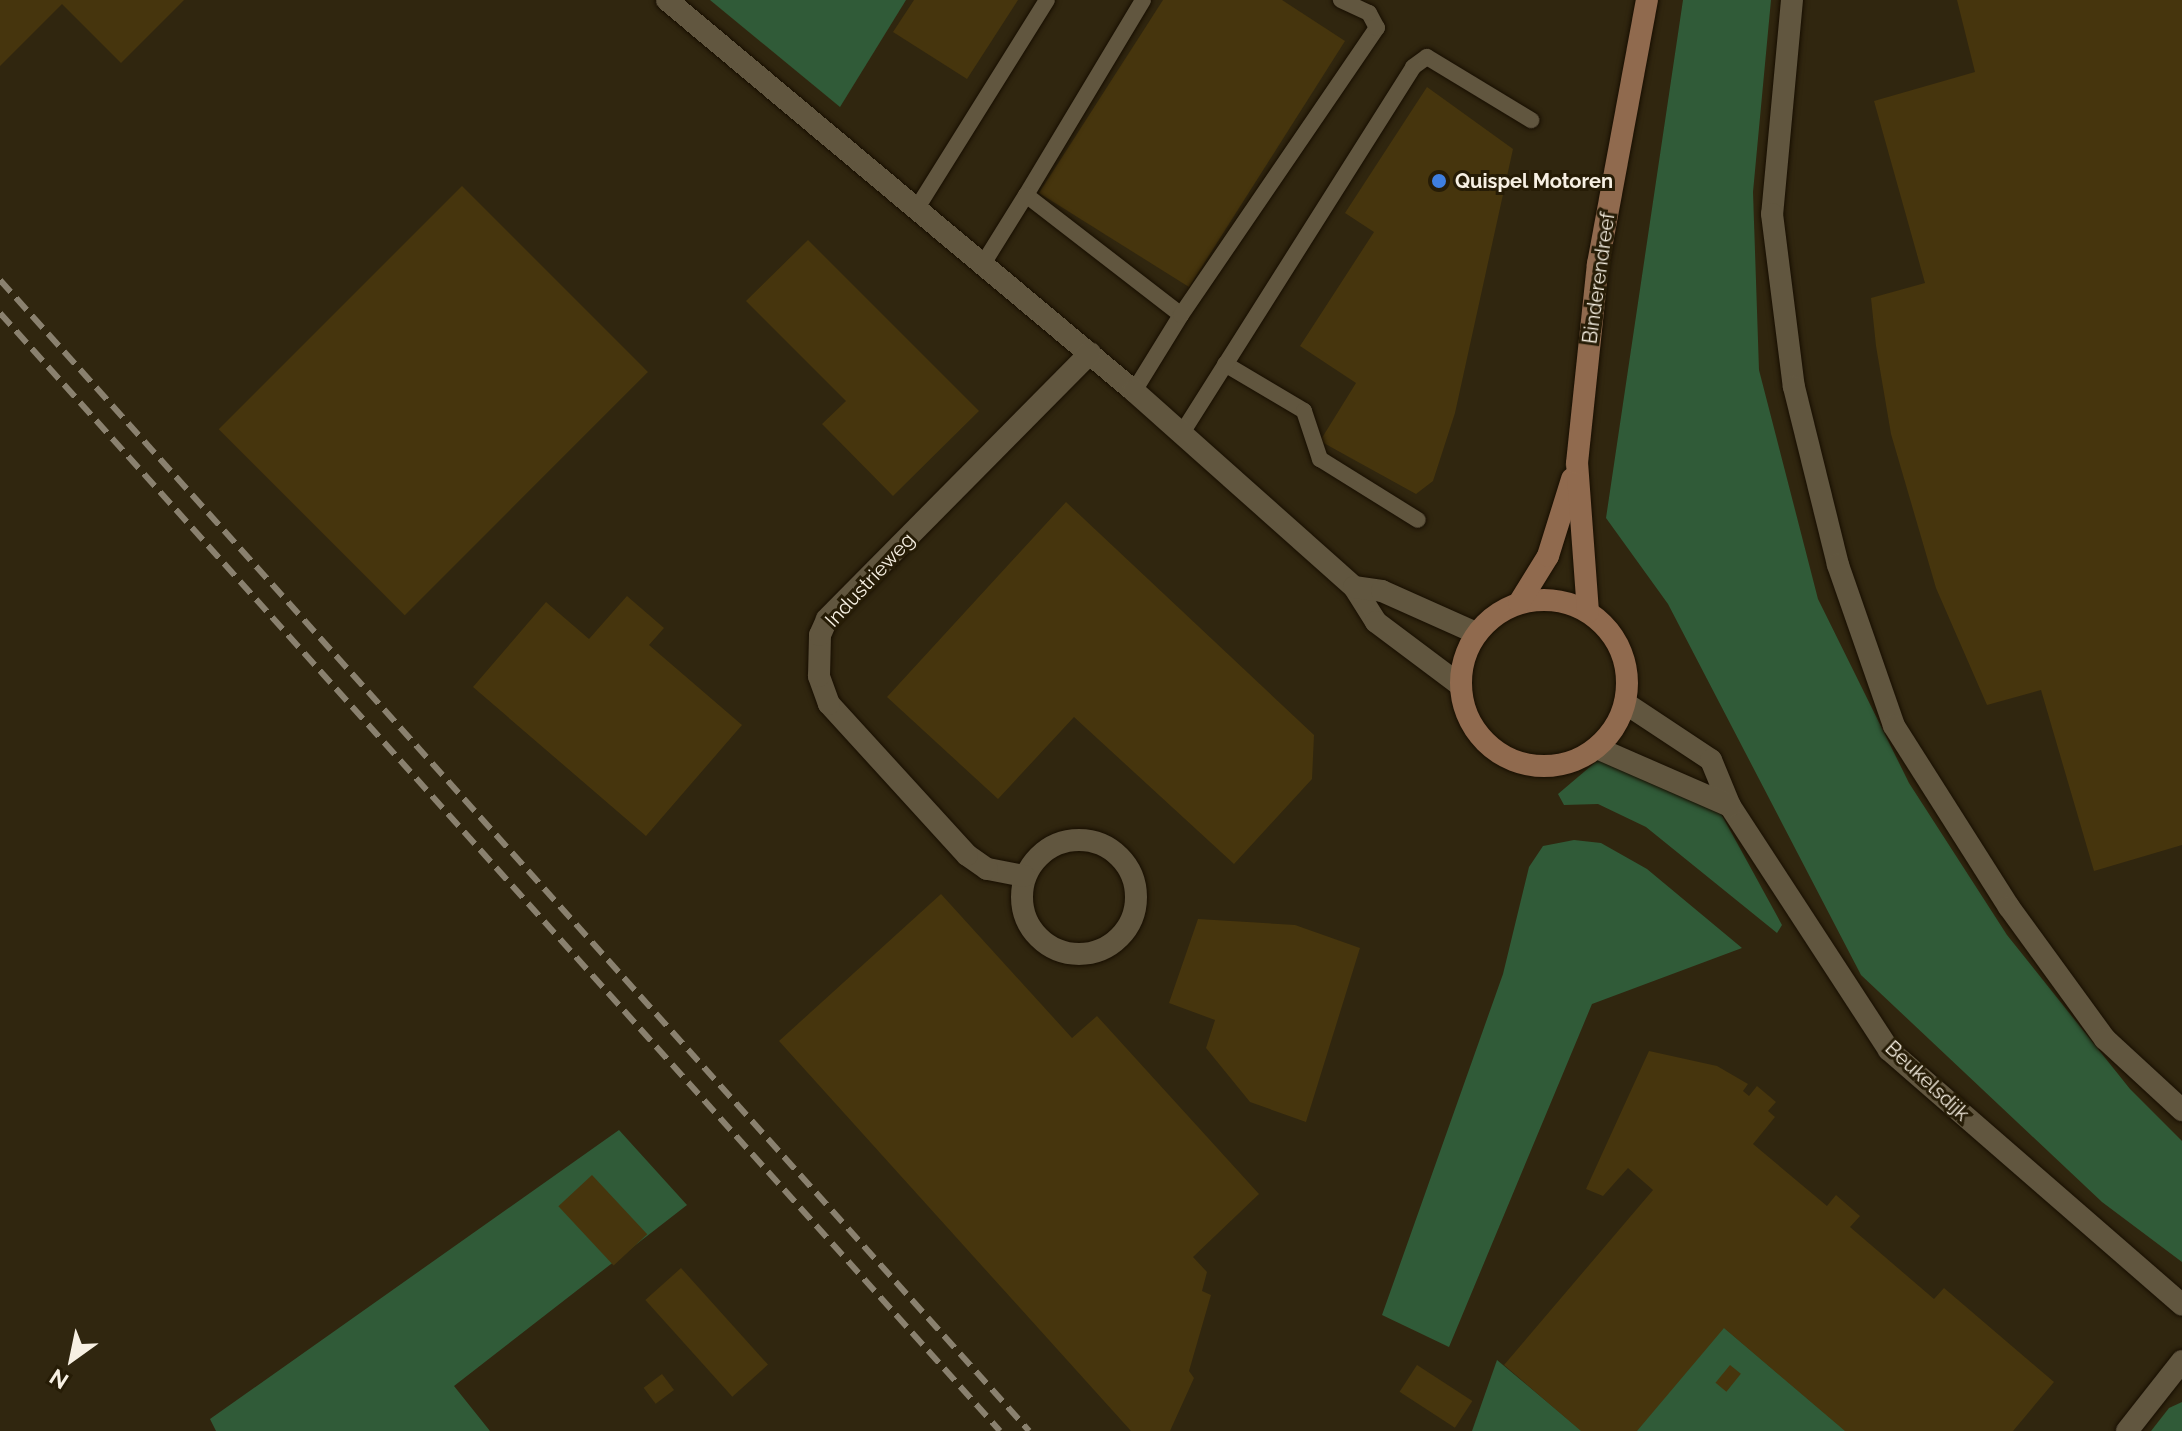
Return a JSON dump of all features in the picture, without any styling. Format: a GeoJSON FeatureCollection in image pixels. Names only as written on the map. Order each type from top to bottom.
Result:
{"type":"FeatureCollection","features":[{"type":"Feature","properties":{"kind":"main road","name":"Binderendreef"},"geometry":{"type":"LineString","coordinates":[[1588,612],[1577,463],[1598,264],[1647,0]]}},
{"type":"Feature","properties":{"kind":"main road","name":"Binderendreef"},"geometry":{"type":"LineString","coordinates":[[1519,603],[1548,556],[1577,463]]}},
{"type":"Feature","properties":{"kind":"main road"},"geometry":{"type":"LineString","coordinates":[[1554,601],[1588,612],[1621,651],[1625,703],[1597,748],[1562,765],[1527,765],[1495,751],[1464,710],[1460,685],[1476,633],[1519,603],[1554,601]]}},
{"type":"Feature","properties":{"kind":"street"},"geometry":{"type":"LineString","coordinates":[[667,0],[1134,391],[1354,587],[1376,622],[1460,685]]}},
{"type":"Feature","properties":{"kind":"street"},"geometry":{"type":"LineString","coordinates":[[1792,0],[1772,214],[1794,387],[1838,565],[1894,726],[2009,907],[2105,1039],[2182,1110]]}},
{"type":"Feature","properties":{"kind":"street","name":"Industrieweg"},"geometry":{"type":"LineString","coordinates":[[1024,876],[987,869],[967,855],[829,704],[819,676],[820,635],[827,619],[1090,353]]}},
{"type":"Feature","properties":{"kind":"street"},"geometry":{"type":"LineString","coordinates":[[1354,587],[1382,591],[1476,633]]}},
{"type":"Feature","properties":{"kind":"street","name":"Beukelsdijk"},"geometry":{"type":"LineString","coordinates":[[1625,703],[1711,760],[1730,806],[1889,1050],[2182,1305]]}},
{"type":"Feature","properties":{"kind":"street"},"geometry":{"type":"LineString","coordinates":[[1597,748],[1730,806]]}},
{"type":"Feature","properties":{"kind":"street"},"geometry":{"type":"LineString","coordinates":[[1060,841],[1111,848],[1129,867],[1137,891],[1133,917],[1119,939],[1071,954],[1029,926],[1021,902],[1024,876],[1060,841]]}},
{"type":"Feature","properties":{"kind":"street"},"geometry":{"type":"LineString","coordinates":[[2127,1431],[2182,1361]]}},
{"type":"Feature","properties":{"kind":"lane"},"geometry":{"type":"LineString","coordinates":[[917,208],[1047,0]]}},
{"type":"Feature","properties":{"kind":"lane"},"geometry":{"type":"LineString","coordinates":[[983,264],[1143,0]]}},
{"type":"Feature","properties":{"kind":"lane"},"geometry":{"type":"LineString","coordinates":[[1134,391],[1181,315],[1377,28],[1369,13],[1341,0]]}},
{"type":"Feature","properties":{"kind":"lane"},"geometry":{"type":"LineString","coordinates":[[1182,433],[1413,67],[1427,57],[1531,120]]}},
{"type":"Feature","properties":{"kind":"lane"},"geometry":{"type":"LineString","coordinates":[[1026,195],[1181,315]]}},
{"type":"Feature","properties":{"kind":"lane"},"geometry":{"type":"LineString","coordinates":[[1225,364],[1304,411],[1320,459],[1418,520]]}},
{"type":"Feature","properties":{"kind":"green space"},"geometry":{"type":"Polygon","coordinates":[[[710,0],[906,0],[840,107],[710,0]]]}},
{"type":"Feature","properties":{"kind":"green space"},"geometry":{"type":"Polygon","coordinates":[[[1683,0],[1771,0],[1753,192],[1759,370],[1818,599],[1909,783],[2007,935],[2130,1089],[2182,1141],[2182,1262],[2102,1202],[1861,975],[1668,604],[1606,518],[1683,0]]]}},
{"type":"Feature","properties":{"kind":"green space"},"geometry":{"type":"Polygon","coordinates":[[[1598,760],[1719,810],[1782,925],[1777,933],[1646,827],[1598,804],[1564,805],[1558,794],[1598,760]]]}},
{"type":"Feature","properties":{"kind":"green space"},"geometry":{"type":"Polygon","coordinates":[[[1574,840],[1601,843],[1647,869],[1742,948],[1592,1004],[1449,1347],[1382,1315],[1503,974],[1529,867],[1543,846],[1574,840]]]}},
{"type":"Feature","properties":{"kind":"green space"},"geometry":{"type":"Polygon","coordinates":[[[619,1130],[687,1205],[454,1386],[490,1431],[216,1431],[210,1419],[619,1130]]]}},
{"type":"Feature","properties":{"kind":"green space"},"geometry":{"type":"Polygon","coordinates":[[[1721,1325],[1846,1431],[1632,1431],[1721,1325]]]}},
{"type":"Feature","properties":{"kind":"green space"},"geometry":{"type":"Polygon","coordinates":[[[1497,1360],[1582,1431],[1472,1431],[1497,1360]]]}},
{"type":"Feature","properties":{"kind":"green space"},"geometry":{"type":"Polygon","coordinates":[[[2182,1402],[2182,1431],[2151,1431],[2169,1408],[2182,1402]]]}},
{"type":"Feature","properties":{"kind":"building"},"geometry":{"type":"Polygon","coordinates":[[[0,0],[184,0],[121,63],[62,4],[0,66],[0,0]]]}},
{"type":"Feature","properties":{"kind":"building"},"geometry":{"type":"Polygon","coordinates":[[[914,0],[1018,0],[967,79],[893,32],[914,0]]]}},
{"type":"Feature","properties":{"kind":"building"},"geometry":{"type":"Polygon","coordinates":[[[1163,0],[1282,0],[1345,41],[1189,287],[1039,193],[1163,0]]]}},
{"type":"Feature","properties":{"kind":"building"},"geometry":{"type":"Polygon","coordinates":[[[1957,0],[2182,0],[2182,845],[2094,871],[2041,690],[1987,705],[1936,588],[1891,434],[1876,346],[1871,298],[1925,283],[1874,101],[1975,72],[1957,0]]]}},
{"type":"Feature","properties":{"kind":"building"},"geometry":{"type":"Polygon","coordinates":[[[1427,87],[1513,149],[1455,413],[1433,481],[1416,494],[1320,441],[1356,383],[1300,346],[1374,232],[1345,213],[1427,87]]]}},
{"type":"Feature","properties":{"kind":"building"},"geometry":{"type":"Polygon","coordinates":[[[462,186],[648,372],[405,615],[219,429],[462,186]]]}},
{"type":"Feature","properties":{"kind":"building"},"geometry":{"type":"Polygon","coordinates":[[[808,240],[979,411],[893,496],[822,424],[846,401],[746,301],[808,240]]]}},
{"type":"Feature","properties":{"kind":"building"},"geometry":{"type":"Polygon","coordinates":[[[1066,502],[1314,735],[1312,779],[1234,864],[1074,717],[998,799],[887,697],[1066,502]]]}},
{"type":"Feature","properties":{"kind":"building"},"geometry":{"type":"Polygon","coordinates":[[[627,596],[664,628],[649,645],[742,725],[646,836],[473,687],[546,602],[589,639],[627,596]]]}},
{"type":"Feature","properties":{"kind":"building"},"geometry":{"type":"Polygon","coordinates":[[[941,894],[1072,1038],[1097,1016],[1259,1194],[1193,1257],[1207,1272],[1202,1291],[1211,1295],[1189,1371],[1194,1378],[1170,1431],[1131,1431],[779,1041],[941,894]]]}},
{"type":"Feature","properties":{"kind":"building"},"geometry":{"type":"Polygon","coordinates":[[[1198,919],[1295,925],[1360,948],[1306,1122],[1250,1102],[1206,1048],[1215,1020],[1169,1003],[1198,919]]]}},
{"type":"Feature","properties":{"kind":"building"},"geometry":{"type":"Polygon","coordinates":[[[1649,1051],[1717,1066],[1748,1084],[1743,1091],[1749,1096],[1757,1086],[1776,1102],[1768,1111],[1775,1117],[1753,1144],[1827,1206],[1836,1195],[1860,1216],[1850,1227],[1934,1299],[1944,1288],[2054,1382],[2013,1431],[1845,1431],[1724,1328],[1637,1431],[1581,1431],[1504,1365],[1653,1190],[1628,1168],[1603,1196],[1586,1189],[1649,1051]]]}},
{"type":"Feature","properties":{"kind":"building"},"geometry":{"type":"Polygon","coordinates":[[[592,1175],[647,1234],[614,1266],[558,1206],[592,1175]]]}},
{"type":"Feature","properties":{"kind":"building"},"geometry":{"type":"Polygon","coordinates":[[[681,1268],[768,1365],[732,1397],[645,1300],[681,1268]]]}},
{"type":"Feature","properties":{"kind":"building"},"geometry":{"type":"Polygon","coordinates":[[[1417,1365],[1472,1401],[1455,1428],[1400,1392],[1417,1365]]]}},
{"type":"Feature","properties":{"kind":"building"},"geometry":{"type":"Polygon","coordinates":[[[1730,1365],[1741,1374],[1726,1392],[1716,1383],[1730,1365]]]}},
{"type":"Feature","properties":{"kind":"building"},"geometry":{"type":"Polygon","coordinates":[[[662,1374],[674,1390],[656,1404],[644,1388],[662,1374]]]}},
{"type":"Feature","properties":{"kind":"railway"},"geometry":{"type":"LineString","coordinates":[[0,280],[1029,1431]]}},
{"type":"Feature","properties":{"kind":"railway"},"geometry":{"type":"LineString","coordinates":[[0,313],[1000,1431]]}},
{"type":"Feature","properties":{"kind":"place","name":"Quispel Motoren"},"geometry":{"type":"Point","coordinates":[1439,181]}}]}
